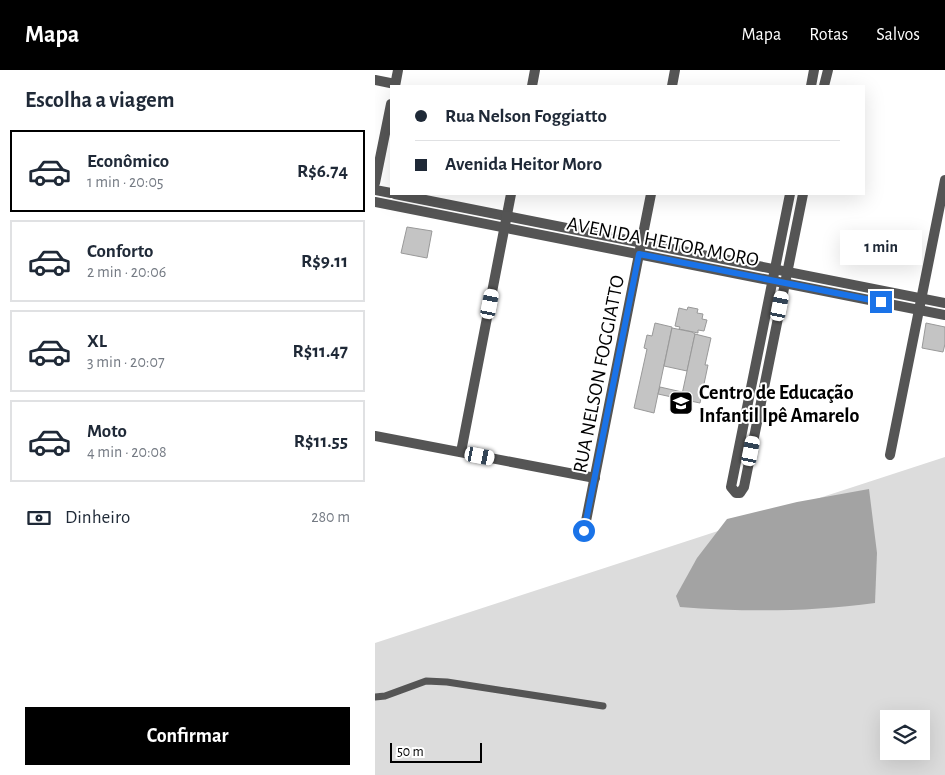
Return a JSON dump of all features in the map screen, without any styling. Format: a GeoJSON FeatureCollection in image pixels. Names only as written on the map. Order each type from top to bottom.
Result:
{"type":"FeatureCollection","features":[{"type":"Feature","properties":{"kind":"street"},"geometry":{"type":"LineString","coordinates":[[375,80],[395,85],[398,70]]}},
{"type":"Feature","properties":{"kind":"street"},"geometry":{"type":"LineString","coordinates":[[532,85],[535,70]]}},
{"type":"Feature","properties":{"kind":"street"},"geometry":{"type":"LineString","coordinates":[[672,85],[675,70]]}},
{"type":"Feature","properties":{"kind":"street"},"geometry":{"type":"LineString","coordinates":[[811,85],[814,70]]}},
{"type":"Feature","properties":{"kind":"street"},"geometry":{"type":"LineString","coordinates":[[824,85],[827,70]]}},
{"type":"Feature","properties":{"kind":"street"},"geometry":{"type":"LineString","coordinates":[[375,183],[390,109]]}},
{"type":"Feature","properties":{"kind":"street"},"geometry":{"type":"LineString","coordinates":[[890,455],[945,180]]}},
{"type":"Feature","properties":{"kind":"street"},"geometry":{"type":"LineString","coordinates":[[375,190],[390,193]]}},
{"type":"Feature","properties":{"kind":"street","name":"AVENIDA HEITOR MORO"},"geometry":{"type":"LineString","coordinates":[[400,195],[945,304]]}},
{"type":"Feature","properties":{"kind":"street"},"geometry":{"type":"LineString","coordinates":[[461,452],[511,195]]}},
{"type":"Feature","properties":{"kind":"street","name":"RUA NELSON FOGGIATTO"},"geometry":{"type":"LineString","coordinates":[[584,531],[651,195]]}},
{"type":"Feature","properties":{"kind":"street"},"geometry":{"type":"LineString","coordinates":[[790,195],[731,487],[736,493],[740,493],[744,487],[803,195]]}},
{"type":"Feature","properties":{"kind":"street","name":"AVENIDA HEITOR MORO"},"geometry":{"type":"LineString","coordinates":[[375,202],[945,315]]}},
{"type":"Feature","properties":{"kind":"street"},"geometry":{"type":"LineString","coordinates":[[375,436],[595,478]]}},
{"type":"Feature","properties":{"kind":"lane"},"geometry":{"type":"LineString","coordinates":[[375,697],[385,696],[425,681],[447,682],[603,706]]}},
{"type":"Feature","properties":{"kind":"shaded area"},"geometry":{"type":"Polygon","coordinates":[[[945,457],[945,775],[375,775],[375,643],[945,457]]]}},
{"type":"Feature","properties":{"kind":"shaded area"},"geometry":{"type":"Polygon","coordinates":[[[869,489],[877,553],[875,603],[777,610],[728,610],[680,607],[676,596],[697,558],[727,519],[797,502],[869,489]]]}},
{"type":"Feature","properties":{"kind":"building"},"geometry":{"type":"Polygon","coordinates":[[[407,227],[432,231],[427,258],[401,253],[407,227]]]}},
{"type":"Feature","properties":{"kind":"building"},"geometry":{"type":"Polygon","coordinates":[[[688,307],[698,309],[697,313],[703,314],[702,319],[707,320],[704,331],[698,330],[698,333],[679,329],[680,327],[675,326],[679,308],[687,310],[688,307]]]}},
{"type":"Feature","properties":{"kind":"building"},"geometry":{"type":"Polygon","coordinates":[[[655,323],[672,327],[654,413],[634,408],[647,349],[644,348],[647,335],[652,336],[655,323]]]}},
{"type":"Feature","properties":{"kind":"building"},"geometry":{"type":"Polygon","coordinates":[[[926,323],[945,327],[943,352],[922,348],[926,323]]]}},
{"type":"Feature","properties":{"kind":"building"},"geometry":{"type":"Polygon","coordinates":[[[672,328],[695,334],[687,371],[664,366],[672,328]]]}},
{"type":"Feature","properties":{"kind":"building"},"geometry":{"type":"Polygon","coordinates":[[[695,334],[711,338],[705,365],[708,365],[700,403],[681,399],[695,334]]]}},
{"type":"Feature","properties":{"kind":"building"},"geometry":{"type":"Polygon","coordinates":[[[660,387],[682,392],[681,399],[658,394],[660,387]]]}},
{"type":"Feature","properties":{"kind":"place","name":"Centro de Educação Infantil Ipê Amarelo"},"geometry":{"type":"Point","coordinates":[681,403]}},
{"type":"Feature","properties":{"kind":"route"},"geometry":{"type":"LineString","coordinates":[[584,531],[639,254],[881,302]]}}]}
